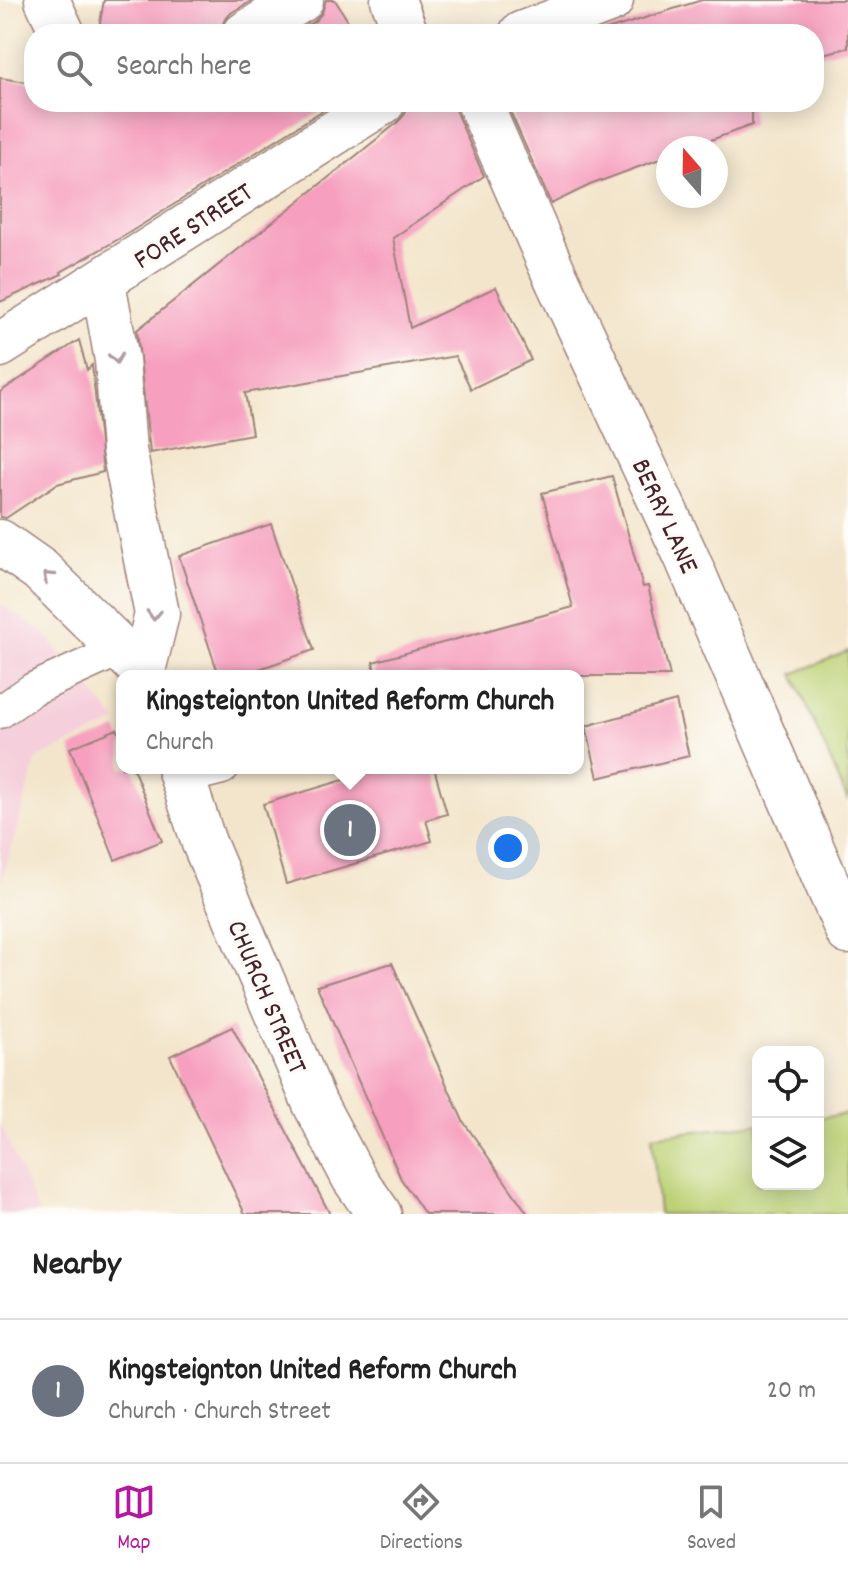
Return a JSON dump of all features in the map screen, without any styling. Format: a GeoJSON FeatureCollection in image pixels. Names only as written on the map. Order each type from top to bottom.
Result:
{"type":"FeatureCollection","features":[{"type":"Feature","properties":{"kind":"street"},"geometry":{"type":"LineString","coordinates":[[47,0],[58,24]]}},
{"type":"Feature","properties":{"kind":"street"},"geometry":{"type":"LineString","coordinates":[[261,24],[301,0]]}},
{"type":"Feature","properties":{"kind":"street"},"geometry":{"type":"LineString","coordinates":[[393,0],[402,24]]}},
{"type":"Feature","properties":{"kind":"street"},"geometry":{"type":"LineString","coordinates":[[547,24],[611,0]]}},
{"type":"Feature","properties":{"kind":"street","name":"FORE STREET"},"geometry":{"type":"LineString","coordinates":[[0,345],[367,112]]}},
{"type":"Feature","properties":{"kind":"street","name":"BERRY LANE"},"geometry":{"type":"LineString","coordinates":[[483,112],[553,271],[686,556],[848,932]]}},
{"type":"Feature","properties":{"kind":"street"},"geometry":{"type":"LineString","coordinates":[[0,542],[40,570],[137,665],[157,614],[124,450],[117,360],[103,282]]}},
{"type":"Feature","properties":{"kind":"street","name":"CHURCH STREET"},"geometry":{"type":"LineString","coordinates":[[195,774],[204,843],[315,1104],[354,1178],[379,1214]]}},
{"type":"Feature","properties":{"kind":"lane"},"geometry":{"type":"LineString","coordinates":[[0,712],[33,689],[137,665]]}},
{"type":"Feature","properties":{"kind":"shaded area"},"geometry":{"type":"Polygon","coordinates":[[[0,603],[43,632],[116,723],[37,758],[0,886],[0,603]]]}},
{"type":"Feature","properties":{"kind":"shaded area"},"geometry":{"type":"Polygon","coordinates":[[[0,1123],[39,1214],[0,1214],[0,1123]]]}},
{"type":"Feature","properties":{"kind":"green space"},"geometry":{"type":"Polygon","coordinates":[[[848,651],[848,801],[793,674],[848,651]]]}},
{"type":"Feature","properties":{"kind":"green space"},"geometry":{"type":"Polygon","coordinates":[[[848,1114],[848,1214],[659,1214],[652,1136],[752,1125],[752,1190],[824,1190],[824,1117],[848,1114]]]}},
{"type":"Feature","properties":{"kind":"building"},"geometry":{"type":"Polygon","coordinates":[[[104,0],[253,0],[231,13],[223,24],[100,24],[104,0]]]}},
{"type":"Feature","properties":{"kind":"building"},"geometry":{"type":"Polygon","coordinates":[[[326,0],[335,0],[350,24],[310,24],[322,13],[326,0]]]}},
{"type":"Feature","properties":{"kind":"building"},"geometry":{"type":"Polygon","coordinates":[[[702,0],[848,0],[848,48],[824,54],[824,24],[626,24],[702,0]]]}},
{"type":"Feature","properties":{"kind":"building"},"geometry":{"type":"Polygon","coordinates":[[[0,78],[24,82],[24,112],[320,112],[62,274],[0,302],[0,78]]]}},
{"type":"Feature","properties":{"kind":"building"},"geometry":{"type":"Polygon","coordinates":[[[456,112],[484,176],[393,238],[410,328],[496,287],[531,360],[471,389],[455,356],[245,393],[252,434],[150,453],[137,330],[405,114],[456,112]]]}},
{"type":"Feature","properties":{"kind":"building"},"geometry":{"type":"Polygon","coordinates":[[[510,112],[752,112],[752,125],[722,136],[656,136],[656,160],[590,185],[551,204],[510,112]]]}},
{"type":"Feature","properties":{"kind":"building"},"geometry":{"type":"Polygon","coordinates":[[[79,340],[87,370],[92,365],[103,472],[57,484],[6,518],[0,517],[0,392],[79,340]]]}},
{"type":"Feature","properties":{"kind":"building"},"geometry":{"type":"Polygon","coordinates":[[[612,476],[643,587],[648,586],[670,676],[584,676],[584,670],[374,670],[373,662],[573,607],[542,493],[612,476]]]}},
{"type":"Feature","properties":{"kind":"building"},"geometry":{"type":"Polygon","coordinates":[[[271,524],[314,650],[256,670],[217,670],[179,556],[271,524]]]}},
{"type":"Feature","properties":{"kind":"building"},"geometry":{"type":"Polygon","coordinates":[[[676,701],[689,756],[598,778],[586,726],[676,701]]]}},
{"type":"Feature","properties":{"kind":"building"},"geometry":{"type":"Polygon","coordinates":[[[116,729],[116,774],[135,774],[162,841],[115,860],[70,748],[116,729]]]}},
{"type":"Feature","properties":{"kind":"building"},"geometry":{"type":"Polygon","coordinates":[[[364,774],[436,774],[447,814],[426,820],[432,841],[286,884],[263,804],[364,774]]]}},
{"type":"Feature","properties":{"kind":"building"},"geometry":{"type":"Polygon","coordinates":[[[392,963],[463,1121],[528,1214],[425,1214],[401,1179],[317,986],[392,963]]]}},
{"type":"Feature","properties":{"kind":"building"},"geometry":{"type":"Polygon","coordinates":[[[232,1027],[330,1214],[245,1214],[170,1056],[232,1027]]]}},
{"type":"Feature","properties":{"kind":"place","name":"Kingsteignton United Reform Church"},"geometry":{"type":"Point","coordinates":[350,830]}}]}
